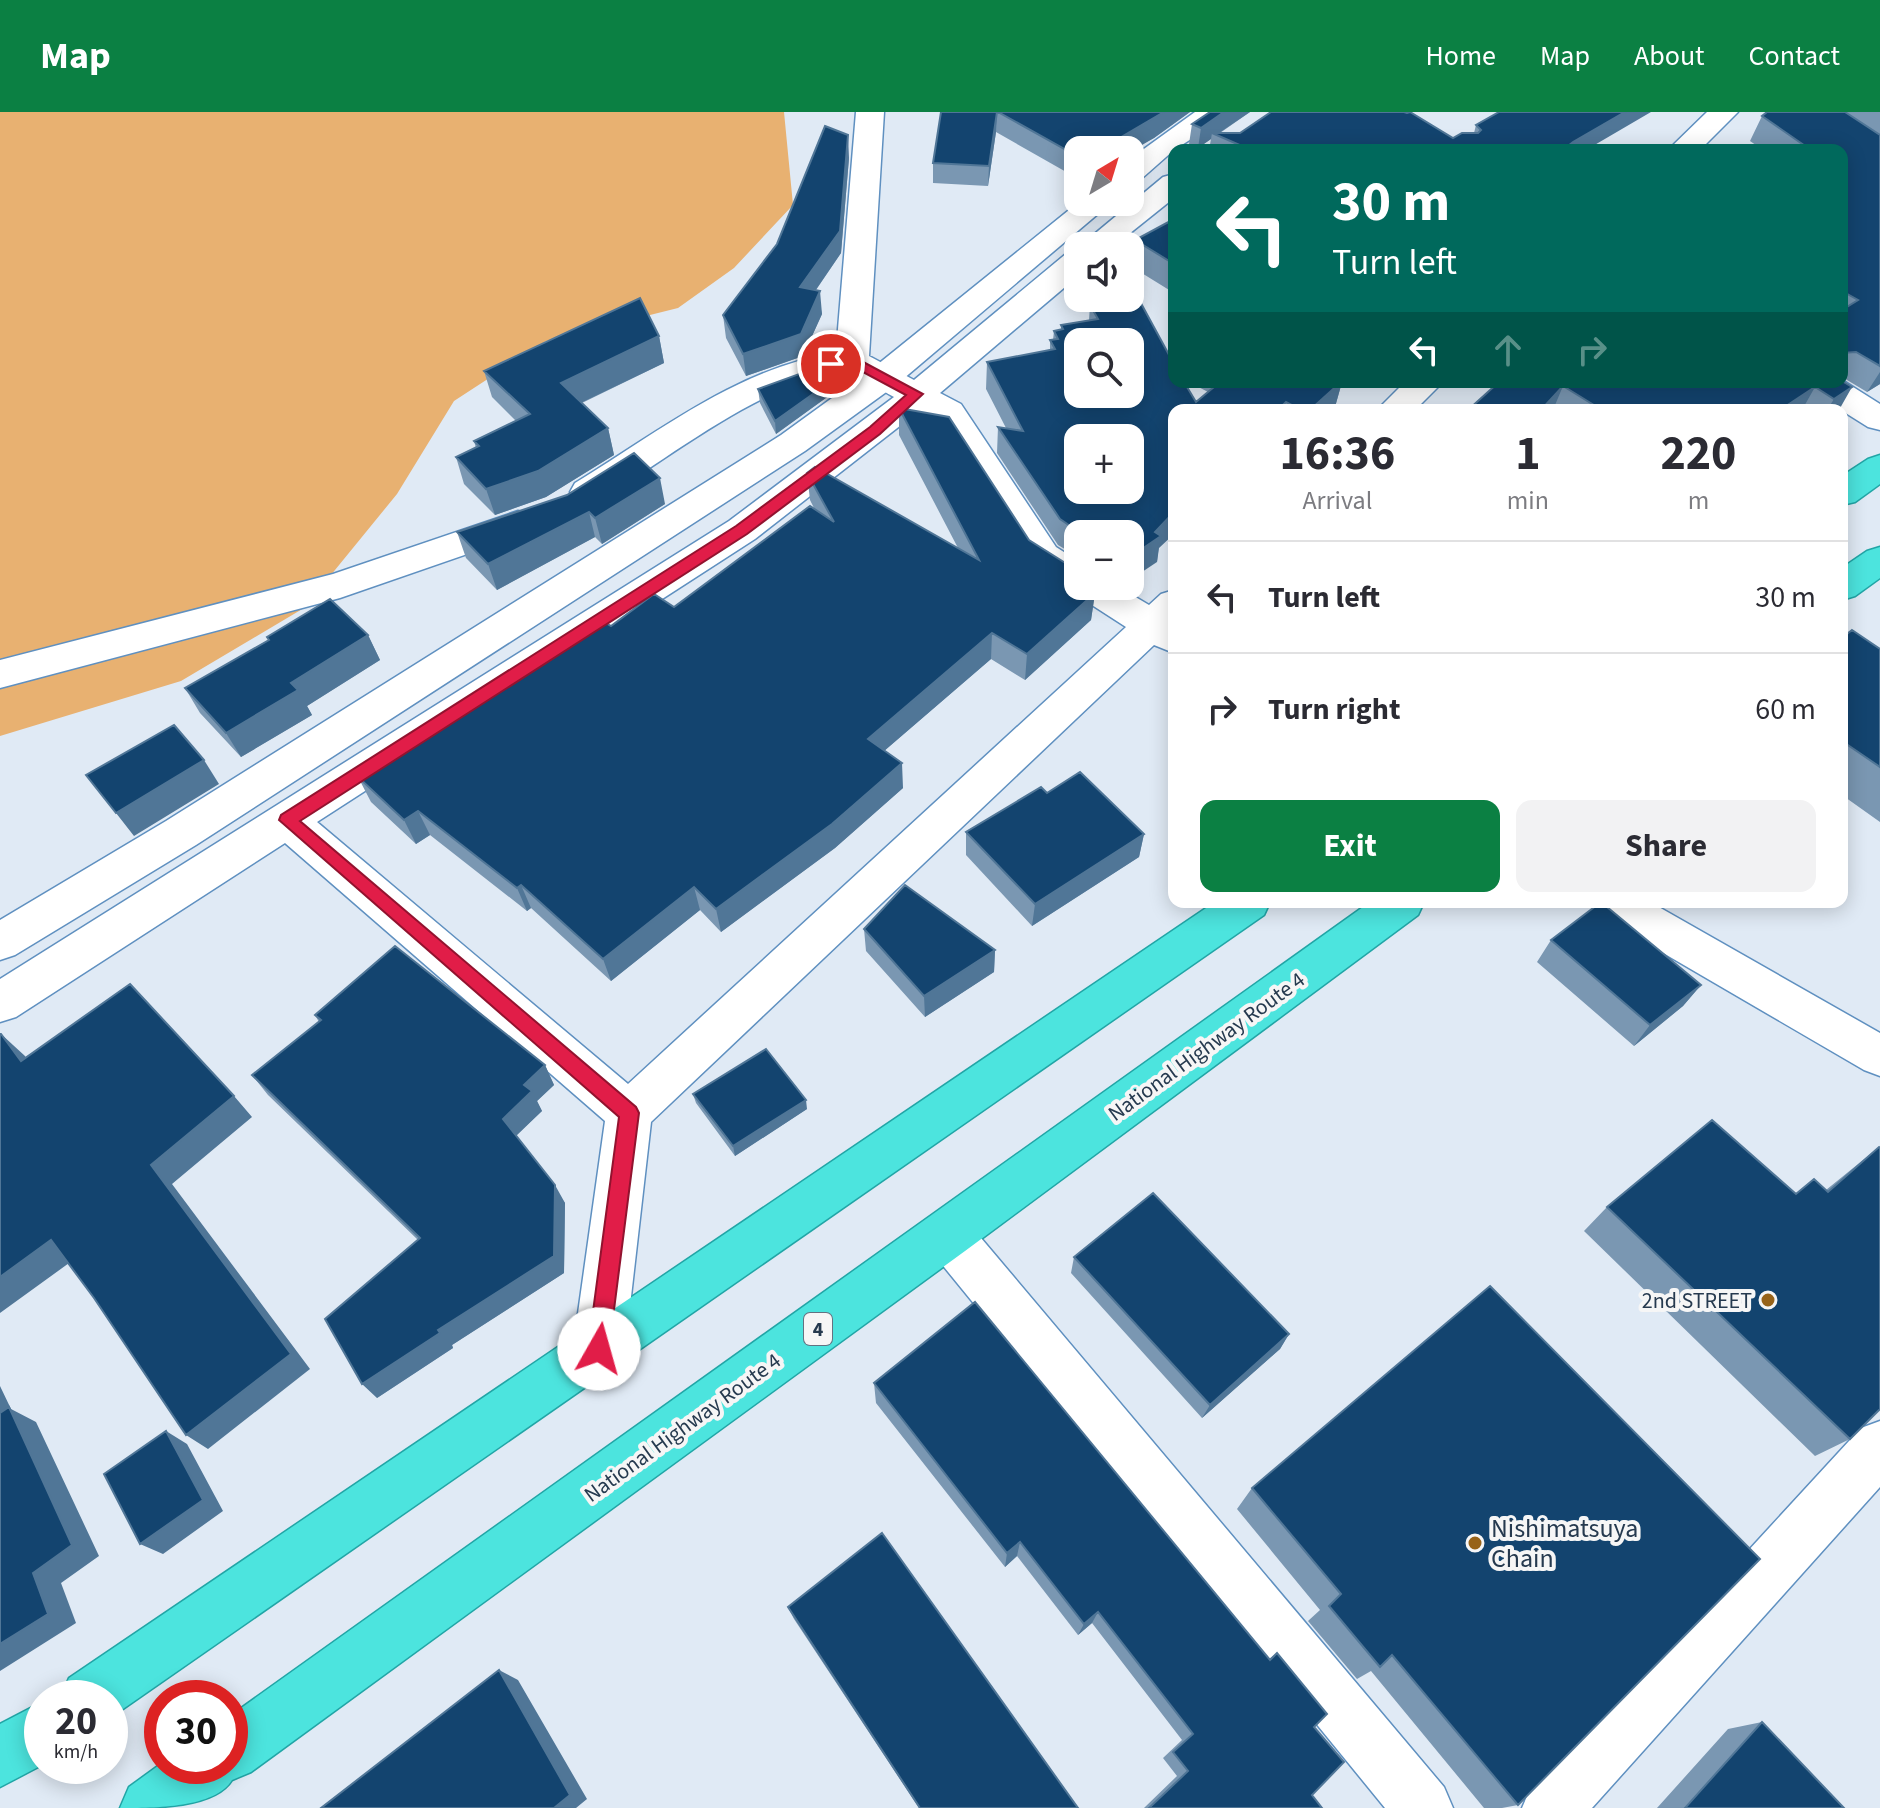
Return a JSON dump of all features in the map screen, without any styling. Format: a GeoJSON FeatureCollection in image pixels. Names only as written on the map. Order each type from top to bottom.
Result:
{"type":"FeatureCollection","features":[{"type":"Feature","properties":{"kind":"highway"},"geometry":{"type":"LineString","coordinates":[[1848,489],[1880,467]]}},
{"type":"Feature","properties":{"kind":"highway"},"geometry":{"type":"LineString","coordinates":[[1848,583],[1880,560]]}},
{"type":"Feature","properties":{"kind":"highway"},"geometry":{"type":"LineString","coordinates":[[115,1680],[1240,908]]}},
{"type":"Feature","properties":{"kind":"highway","name":"National Highway Route 4"},"geometry":{"type":"LineString","coordinates":[[248,1738],[948,1235],[1395,908]]}},
{"type":"Feature","properties":{"kind":"highway"},"geometry":{"type":"LineString","coordinates":[[0,1758],[24,1743]]}},
{"type":"Feature","properties":{"kind":"highway"},"geometry":{"type":"LineString","coordinates":[[150,1808],[183,1784]]}},
{"type":"Feature","properties":{"kind":"street"},"geometry":{"type":"LineString","coordinates":[[0,1003],[742,530],[875,430],[884,377],[870,112]]}},
{"type":"Feature","properties":{"kind":"street"},"geometry":{"type":"LineString","coordinates":[[1144,162],[1214,112]]}},
{"type":"Feature","properties":{"kind":"street"},"geometry":{"type":"LineString","coordinates":[[1689,144],[1724,112]]}},
{"type":"Feature","properties":{"kind":"street"},"geometry":{"type":"LineString","coordinates":[[1113,232],[1168,188]]}},
{"type":"Feature","properties":{"kind":"street"},"geometry":{"type":"LineString","coordinates":[[0,942],[181,833],[793,443],[884,377],[1080,216]]}},
{"type":"Feature","properties":{"kind":"street"},"geometry":{"type":"LineString","coordinates":[[884,377],[1064,268]]}},
{"type":"Feature","properties":{"kind":"street"},"geometry":{"type":"LineString","coordinates":[[0,674],[340,585],[553,511],[748,391],[811,367],[884,377],[949,412],[1043,556],[1064,570]]}},
{"type":"Feature","properties":{"kind":"street"},"geometry":{"type":"LineString","coordinates":[[1401,404],[1419,388]]}},
{"type":"Feature","properties":{"kind":"street"},"geometry":{"type":"LineString","coordinates":[[1831,388],[1880,419]]}},
{"type":"Feature","properties":{"kind":"street"},"geometry":{"type":"LineString","coordinates":[[599,1349],[629,1113],[1166,623],[1118,600]]}},
{"type":"Feature","properties":{"kind":"street"},"geometry":{"type":"LineString","coordinates":[[287,820],[629,1113]]}},
{"type":"Feature","properties":{"kind":"street"},"geometry":{"type":"LineString","coordinates":[[1623,908],[1880,1056]]}},
{"type":"Feature","properties":{"kind":"street"},"geometry":{"type":"LineString","coordinates":[[948,1235],[1423,1808]]}},
{"type":"Feature","properties":{"kind":"street"},"geometry":{"type":"LineString","coordinates":[[1552,1808],[1880,1447]]}},
{"type":"Feature","properties":{"kind":"shaded area"},"geometry":{"type":"Polygon","coordinates":[[[0,112],[784,112],[793,205],[734,268],[678,308],[546,341],[454,401],[397,494],[304,608],[181,681],[0,736],[0,112]]]}},
{"type":"Feature","properties":{"kind":"building"},"geometry":{"type":"Polygon","coordinates":[[[941,112],[997,112],[989,166],[933,163],[941,112]]]}},
{"type":"Feature","properties":{"kind":"building"},"geometry":{"type":"Polygon","coordinates":[[[998,112],[1164,112],[1123,136],[1064,136],[1064,149],[998,112]]]}},
{"type":"Feature","properties":{"kind":"building"},"geometry":{"type":"Polygon","coordinates":[[[1210,112],[1224,112],[1201,128],[1192,124],[1210,112]]]}},
{"type":"Feature","properties":{"kind":"building"},"geometry":{"type":"Polygon","coordinates":[[[1271,112],[1410,112],[1453,138],[1462,133],[1478,133],[1481,130],[1476,125],[1499,112],[1625,112],[1570,144],[1237,144],[1212,133],[1240,133],[1271,112]]]}},
{"type":"Feature","properties":{"kind":"building"},"geometry":{"type":"Polygon","coordinates":[[[1767,112],[1845,112],[1880,135],[1880,366],[1856,352],[1848,353],[1848,306],[1858,300],[1848,294],[1848,144],[1802,144],[1762,116],[1767,112]]]}},
{"type":"Feature","properties":{"kind":"building"},"geometry":{"type":"Polygon","coordinates":[[[825,126],[848,135],[840,231],[800,287],[820,291],[801,334],[743,354],[723,315],[777,244],[825,126]]]}},
{"type":"Feature","properties":{"kind":"building"},"geometry":{"type":"Polygon","coordinates":[[[1168,222],[1168,260],[1144,246],[1144,235],[1168,222]]]}},
{"type":"Feature","properties":{"kind":"building"},"geometry":{"type":"Polygon","coordinates":[[[640,298],[659,336],[561,383],[608,428],[538,471],[486,489],[456,457],[479,446],[474,441],[530,414],[484,371],[640,298]]]}},
{"type":"Feature","properties":{"kind":"building"},"geometry":{"type":"Polygon","coordinates":[[[1144,309],[1168,353],[1168,388],[1188,388],[1196,402],[1213,388],[1334,388],[1317,404],[1168,404],[1168,518],[1155,532],[1161,536],[1144,548],[1144,520],[1064,522],[1060,519],[998,427],[1023,431],[987,362],[1055,349],[1050,340],[1058,339],[1054,331],[1063,329],[1061,325],[1098,319],[1094,312],[1144,312],[1144,309]]]}},
{"type":"Feature","properties":{"kind":"building"},"geometry":{"type":"Polygon","coordinates":[[[824,365],[841,374],[775,421],[758,389],[824,365]]]}},
{"type":"Feature","properties":{"kind":"building"},"geometry":{"type":"Polygon","coordinates":[[[1848,385],[1852,387],[1834,399],[1817,388],[1848,388],[1848,385]]]}},
{"type":"Feature","properties":{"kind":"building"},"geometry":{"type":"Polygon","coordinates":[[[1492,388],[1561,388],[1546,404],[1475,404],[1492,388]]]}},
{"type":"Feature","properties":{"kind":"building"},"geometry":{"type":"Polygon","coordinates":[[[1566,388],[1813,388],[1789,404],[1592,404],[1566,388]]]}},
{"type":"Feature","properties":{"kind":"building"},"geometry":{"type":"Polygon","coordinates":[[[899,408],[949,417],[1029,540],[1064,562],[1064,600],[1087,600],[1027,654],[992,633],[868,739],[902,763],[832,824],[716,909],[694,887],[603,959],[521,885],[517,888],[418,811],[404,820],[358,777],[601,620],[611,626],[654,594],[674,607],[810,506],[834,522],[807,473],[815,467],[979,560],[899,408]]]}},
{"type":"Feature","properties":{"kind":"building"},"geometry":{"type":"Polygon","coordinates":[[[634,453],[660,478],[595,518],[589,512],[488,564],[457,532],[567,495],[634,453]]]}},
{"type":"Feature","properties":{"kind":"building"},"geometry":{"type":"Polygon","coordinates":[[[330,599],[368,635],[291,683],[298,690],[226,733],[185,688],[269,640],[267,637],[330,599]]]}},
{"type":"Feature","properties":{"kind":"building"},"geometry":{"type":"Polygon","coordinates":[[[1852,630],[1880,649],[1880,767],[1848,745],[1848,633],[1852,630]]]}},
{"type":"Feature","properties":{"kind":"building"},"geometry":{"type":"Polygon","coordinates":[[[174,725],[204,760],[116,813],[86,775],[174,725]]]}},
{"type":"Feature","properties":{"kind":"building"},"geometry":{"type":"Polygon","coordinates":[[[1080,772],[1144,834],[1035,904],[966,832],[1041,787],[1047,793],[1080,772]]]}},
{"type":"Feature","properties":{"kind":"building"},"geometry":{"type":"Polygon","coordinates":[[[905,885],[995,950],[924,996],[864,929],[905,885]]]}},
{"type":"Feature","properties":{"kind":"building"},"geometry":{"type":"Polygon","coordinates":[[[1593,908],[1608,908],[1701,985],[1650,1025],[1551,940],[1593,908]]]}},
{"type":"Feature","properties":{"kind":"building"},"geometry":{"type":"Polygon","coordinates":[[[395,946],[545,1065],[524,1085],[532,1091],[503,1119],[555,1185],[554,1256],[438,1330],[440,1333],[362,1384],[325,1319],[420,1238],[252,1075],[321,1020],[315,1015],[395,946]]]}},
{"type":"Feature","properties":{"kind":"building"},"geometry":{"type":"Polygon","coordinates":[[[130,984],[234,1096],[151,1165],[291,1354],[186,1435],[51,1240],[0,1277],[0,1034],[21,1061],[130,984]]]}},
{"type":"Feature","properties":{"kind":"building"},"geometry":{"type":"Polygon","coordinates":[[[766,1049],[806,1100],[733,1146],[693,1094],[766,1049]]]}},
{"type":"Feature","properties":{"kind":"building","name":"2nd STREET"},"geometry":{"type":"Polygon","coordinates":[[[1712,1120],[1796,1194],[1814,1179],[1828,1192],[1880,1148],[1880,1409],[1850,1439],[1607,1207],[1712,1120]]]}},
{"type":"Feature","properties":{"kind":"building"},"geometry":{"type":"Polygon","coordinates":[[[1153,1193],[1289,1334],[1210,1405],[1074,1257],[1153,1193]]]}},
{"type":"Feature","properties":{"kind":"building","name":"Nishimatsuya Chain"},"geometry":{"type":"Polygon","coordinates":[[[1490,1286],[1760,1559],[1518,1805],[1392,1655],[1380,1667],[1329,1606],[1341,1594],[1252,1488],[1490,1286]]]}},
{"type":"Feature","properties":{"kind":"building"},"geometry":{"type":"Polygon","coordinates":[[[975,1302],[1270,1660],[1277,1653],[1327,1714],[1314,1727],[1344,1762],[1312,1795],[1322,1808],[1149,1808],[1188,1771],[1173,1752],[1193,1734],[1098,1612],[1084,1624],[1020,1542],[1007,1553],[874,1383],[975,1302]]]}},
{"type":"Feature","properties":{"kind":"building"},"geometry":{"type":"Polygon","coordinates":[[[9,1407],[72,1545],[33,1573],[48,1614],[0,1644],[0,1413],[9,1407]]]}},
{"type":"Feature","properties":{"kind":"building"},"geometry":{"type":"Polygon","coordinates":[[[166,1431],[203,1500],[140,1544],[104,1474],[166,1431]]]}},
{"type":"Feature","properties":{"kind":"building"},"geometry":{"type":"Polygon","coordinates":[[[882,1533],[1078,1808],[920,1808],[788,1607],[882,1533]]]}},
{"type":"Feature","properties":{"kind":"building"},"geometry":{"type":"Polygon","coordinates":[[[499,1670],[570,1795],[554,1808],[321,1808],[499,1670]]]}},
{"type":"Feature","properties":{"kind":"building"},"geometry":{"type":"Polygon","coordinates":[[[1762,1722],[1844,1808],[1685,1808],[1762,1722]]]}},
{"type":"Feature","properties":{"kind":"place","name":"2nd STREET"},"geometry":{"type":"Point","coordinates":[1768,1300]}},
{"type":"Feature","properties":{"kind":"place","name":"Nishimatsuya Chain"},"geometry":{"type":"Point","coordinates":[1475,1543]}},
{"type":"Feature","properties":{"kind":"route"},"geometry":{"type":"LineString","coordinates":[[599,1349],[629,1113],[287,820],[742,530],[875,430],[916,394],[852,361],[831,364]]}}]}
